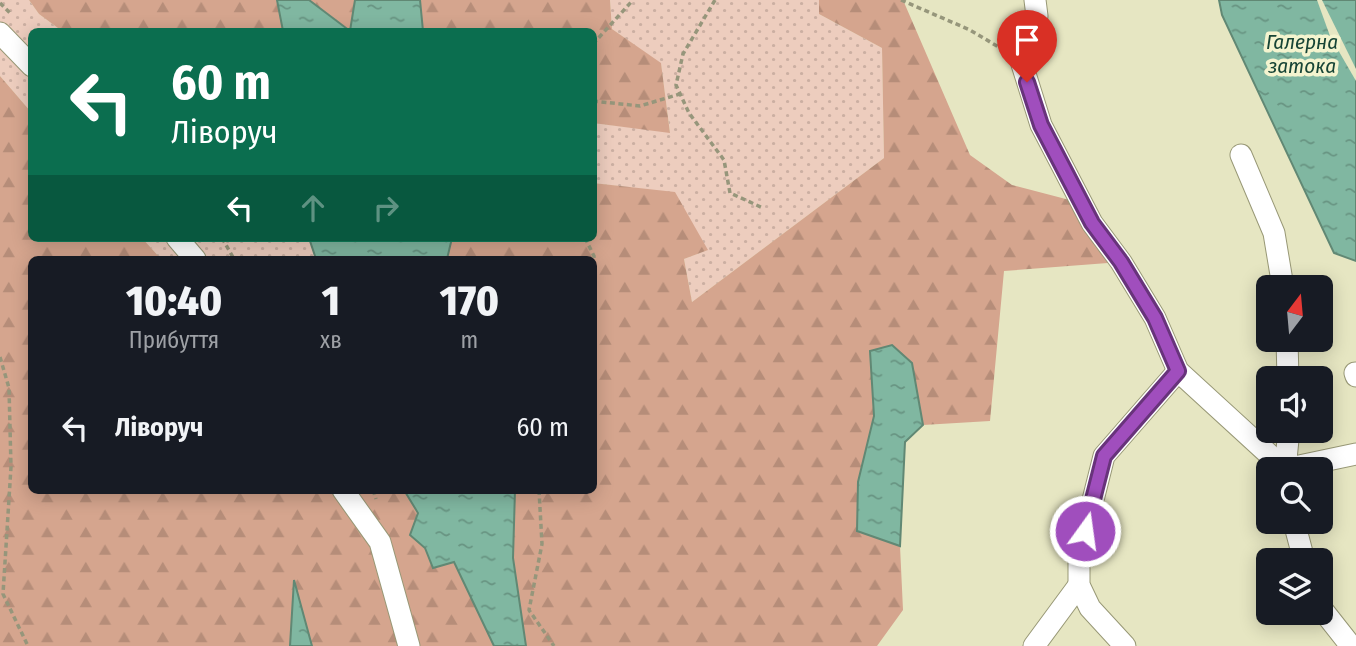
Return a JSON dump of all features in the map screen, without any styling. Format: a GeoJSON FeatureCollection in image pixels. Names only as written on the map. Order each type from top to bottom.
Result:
{"type":"FeatureCollection","features":[{"type":"Feature","properties":{"kind":"street"},"geometry":{"type":"LineString","coordinates":[[1035,0],[1037,16],[1021,61],[1041,125],[1092,223],[1121,262],[1155,318],[1178,371],[1272,457]]}},
{"type":"Feature","properties":{"kind":"street"},"geometry":{"type":"LineString","coordinates":[[0,33],[28,62]]}},
{"type":"Feature","properties":{"kind":"street"},"geometry":{"type":"LineString","coordinates":[[1241,156],[1274,233],[1281,275]]}},
{"type":"Feature","properties":{"kind":"street"},"geometry":{"type":"LineString","coordinates":[[180,242],[192,256]]}},
{"type":"Feature","properties":{"kind":"street"},"geometry":{"type":"LineString","coordinates":[[1125,646],[1090,608],[1079,586],[1079,556],[1104,456],[1178,371]]}},
{"type":"Feature","properties":{"kind":"street"},"geometry":{"type":"LineString","coordinates":[[1333,459],[1356,454]]}},
{"type":"Feature","properties":{"kind":"street"},"geometry":{"type":"LineString","coordinates":[[346,494],[380,542],[409,646]]}},
{"type":"Feature","properties":{"kind":"street"},"geometry":{"type":"LineString","coordinates":[[1034,646],[1079,586]]}},
{"type":"Feature","properties":{"kind":"street"},"geometry":{"type":"LineString","coordinates":[[1333,623],[1351,646]]}},
{"type":"Feature","properties":{"kind":"path"},"geometry":{"type":"LineString","coordinates":[[597,40],[633,0]]}},
{"type":"Feature","properties":{"kind":"path"},"geometry":{"type":"LineString","coordinates":[[715,0],[683,54],[676,85],[689,113],[724,160],[730,193],[763,208]]}},
{"type":"Feature","properties":{"kind":"path"},"geometry":{"type":"LineString","coordinates":[[901,0],[970,30],[1021,61]]}},
{"type":"Feature","properties":{"kind":"path"},"geometry":{"type":"LineString","coordinates":[[597,101],[640,106],[680,94]]}},
{"type":"Feature","properties":{"kind":"path"},"geometry":{"type":"LineString","coordinates":[[0,357],[9,388],[11,467],[3,594]]}},
{"type":"Feature","properties":{"kind":"path"},"geometry":{"type":"LineString","coordinates":[[539,494],[542,544],[529,610],[554,646]]}},
{"type":"Feature","properties":{"kind":"path"},"geometry":{"type":"LineString","coordinates":[[0,586],[28,646]]}},
{"type":"Feature","properties":{"kind":"shaded area"},"geometry":{"type":"Polygon","coordinates":[[[0,0],[29,0],[39,14],[58,28],[28,28],[28,109],[0,76],[0,0]]]}},
{"type":"Feature","properties":{"kind":"shaded area"},"geometry":{"type":"Polygon","coordinates":[[[610,0],[819,0],[819,14],[882,48],[884,158],[692,302],[684,259],[707,250],[675,193],[597,183],[597,123],[670,132],[661,64],[612,29],[610,0]]]}},
{"type":"Feature","properties":{"kind":"shaded area"},"geometry":{"type":"Polygon","coordinates":[[[146,242],[310,242],[315,256],[158,256],[146,242]]]}},
{"type":"Feature","properties":{"kind":"green space"},"geometry":{"type":"Polygon","coordinates":[[[29,0],[277,0],[282,28],[58,28],[39,14],[29,0]]]}},
{"type":"Feature","properties":{"kind":"green space"},"geometry":{"type":"Polygon","coordinates":[[[309,0],[355,0],[351,28],[347,28],[309,0]]]}},
{"type":"Feature","properties":{"kind":"green space"},"geometry":{"type":"Polygon","coordinates":[[[420,0],[610,0],[612,29],[661,63],[670,133],[597,124],[597,28],[423,28],[420,0]]]}},
{"type":"Feature","properties":{"kind":"green space"},"geometry":{"type":"Polygon","coordinates":[[[819,0],[903,0],[970,155],[1012,185],[1081,203],[1121,262],[1004,271],[990,421],[923,425],[912,363],[870,351],[874,416],[858,482],[857,531],[900,546],[903,610],[877,646],[526,646],[513,558],[515,494],[597,494],[597,256],[448,256],[451,242],[597,242],[597,183],[675,192],[708,250],[684,259],[692,302],[884,158],[882,48],[819,14],[819,0]]]}},
{"type":"Feature","properties":{"kind":"green space"},"geometry":{"type":"Polygon","coordinates":[[[0,76],[28,109],[28,242],[146,242],[158,256],[28,256],[28,494],[406,494],[418,513],[410,535],[425,548],[433,567],[454,562],[494,646],[312,646],[294,583],[290,646],[0,646],[0,76]]]}},
{"type":"Feature","properties":{"kind":"water"},"geometry":{"type":"Polygon","coordinates":[[[277,0],[309,0],[346,28],[282,28],[277,0]]]}},
{"type":"Feature","properties":{"kind":"water"},"geometry":{"type":"Polygon","coordinates":[[[355,0],[420,0],[423,28],[350,28],[355,0]]]}},
{"type":"Feature","properties":{"kind":"water","name":"Галерна затока"},"geometry":{"type":"Polygon","coordinates":[[[1219,0],[1356,0],[1356,261],[1334,253],[1222,15],[1219,0]]]}},
{"type":"Feature","properties":{"kind":"water"},"geometry":{"type":"Polygon","coordinates":[[[310,242],[451,242],[448,256],[315,256],[310,242]]]}},
{"type":"Feature","properties":{"kind":"water"},"geometry":{"type":"Polygon","coordinates":[[[892,345],[912,363],[923,425],[905,442],[900,546],[857,531],[858,482],[874,416],[870,351],[892,345]]]}},
{"type":"Feature","properties":{"kind":"water"},"geometry":{"type":"Polygon","coordinates":[[[406,494],[515,494],[513,558],[526,646],[494,646],[454,562],[433,568],[425,548],[410,535],[418,513],[406,494]]]}},
{"type":"Feature","properties":{"kind":"water"},"geometry":{"type":"Polygon","coordinates":[[[294,580],[312,646],[290,646],[294,580]]]}},
{"type":"Feature","properties":{"kind":"pier"},"geometry":{"type":"Polygon","coordinates":[[[1317,0],[1322,0],[1356,69],[1356,81],[1330,36],[1317,0]]]}},
{"type":"Feature","properties":{"kind":"route"},"geometry":{"type":"LineString","coordinates":[[1027,82],[1041,125],[1092,223],[1121,262],[1155,318],[1178,371],[1104,456],[1085,531]]}}]}
